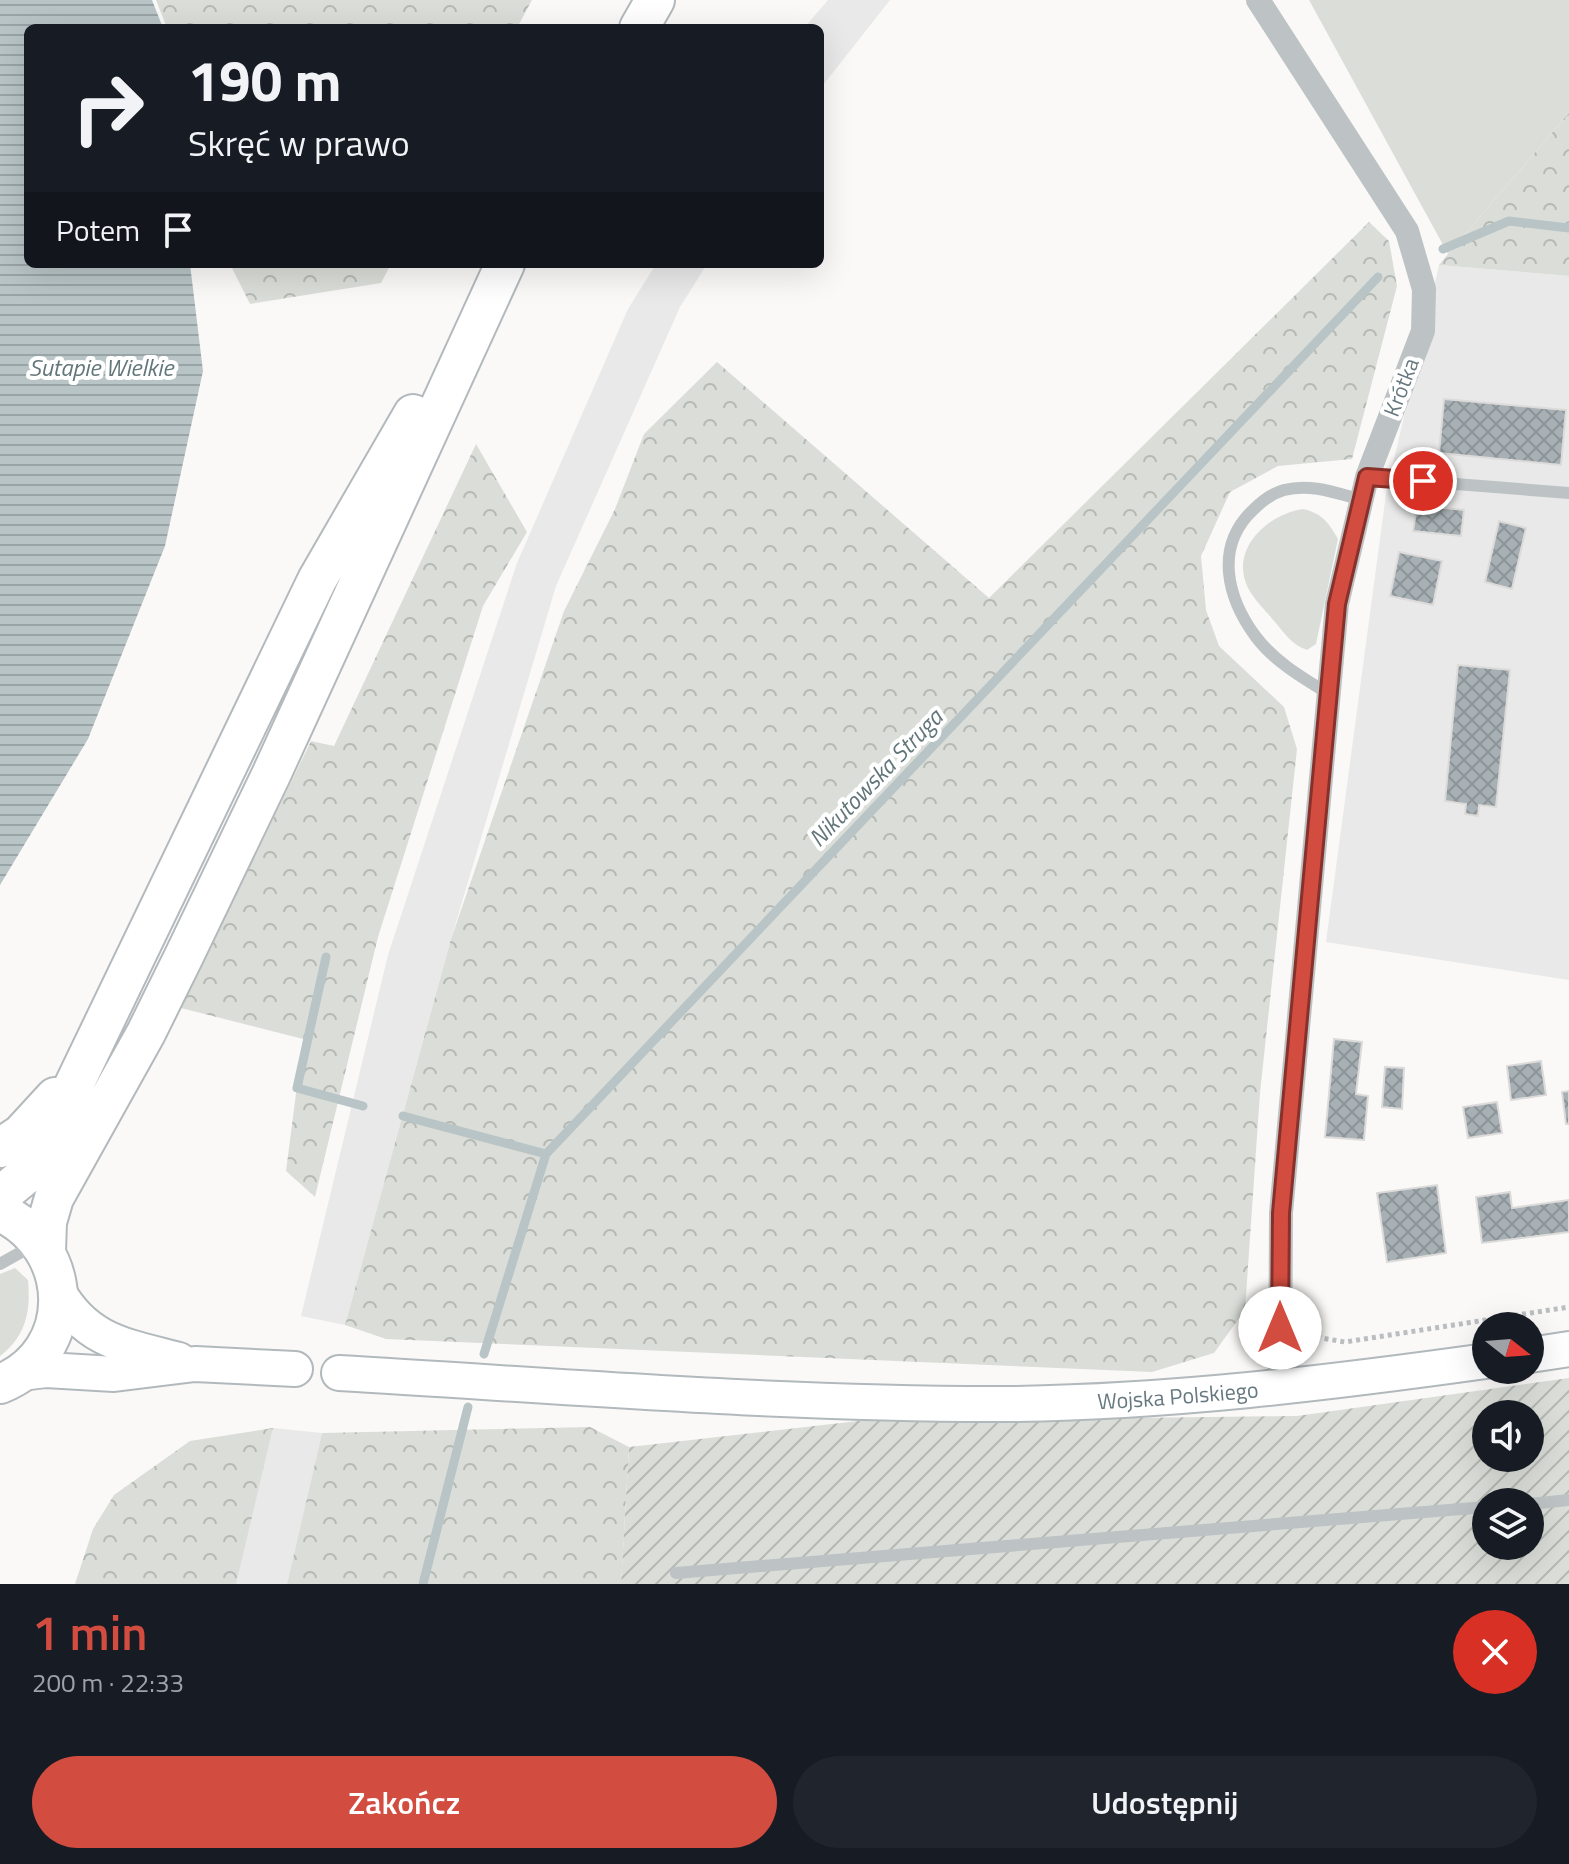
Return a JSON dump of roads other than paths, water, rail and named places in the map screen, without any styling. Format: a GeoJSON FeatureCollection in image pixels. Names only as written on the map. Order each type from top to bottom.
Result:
{"type":"FeatureCollection","features":[{"type":"Feature","properties":{"kind":"main road"},"geometry":{"type":"LineString","coordinates":[[641,24],[655,0]]}},
{"type":"Feature","properties":{"kind":"main road"},"geometry":{"type":"LineString","coordinates":[[0,1196],[28,1173],[317,580],[501,268]]}},
{"type":"Feature","properties":{"kind":"main road"},"geometry":{"type":"LineString","coordinates":[[43,1246],[54,1198],[146,1033],[184,956],[501,268]]}},
{"type":"Feature","properties":{"kind":"main road"},"geometry":{"type":"LineString","coordinates":[[0,1148],[43,1112],[87,1057]]}},
{"type":"Feature","properties":{"kind":"main road"},"geometry":{"type":"LineString","coordinates":[[0,1212],[27,1228],[43,1246],[58,1291],[58,1310],[46,1345],[8,1384]]}},
{"type":"Feature","properties":{"kind":"street","name":"Krótka"},"geometry":{"type":"LineString","coordinates":[[1258,0],[1317,88],[1410,242],[1422,281],[1423,331],[1364,488],[1337,604],[1281,1213],[1280,1387]]}},
{"type":"Feature","properties":{"kind":"street"},"geometry":{"type":"LineString","coordinates":[[58,1291],[71,1313],[96,1333],[195,1364]]}},
{"type":"Feature","properties":{"kind":"street"},"geometry":{"type":"LineString","coordinates":[[1544,1353],[1569,1349]]}},
{"type":"Feature","properties":{"kind":"street","name":"Wojska Polskiego"},"geometry":{"type":"LineString","coordinates":[[339,1373],[846,1402],[1013,1404],[1193,1396],[1472,1363]]}},
{"type":"Feature","properties":{"kind":"street"},"geometry":{"type":"LineString","coordinates":[[8,1384],[195,1364],[295,1369]]}},
{"type":"Feature","properties":{"kind":"lane"},"geometry":{"type":"LineString","coordinates":[[1329,694],[1293,672],[1257,638],[1235,599],[1226,570],[1232,539],[1240,523],[1259,504],[1281,490],[1319,488],[1569,493]]}},
{"type":"Feature","properties":{"kind":"lane"},"geometry":{"type":"LineString","coordinates":[[0,1264],[43,1246]]}},
{"type":"Feature","properties":{"kind":"lane"},"geometry":{"type":"LineString","coordinates":[[1544,1503],[1569,1500]]}},
{"type":"Feature","properties":{"kind":"lane"},"geometry":{"type":"LineString","coordinates":[[676,1573],[1472,1508]]}},
{"type":"Feature","properties":{"kind":"water","name":"Sutapie Wielkie"},"geometry":{"type":"Polygon","coordinates":[[[0,0],[152,0],[161,24],[24,24],[24,268],[190,268],[203,371],[165,546],[88,739],[0,885],[0,0]]]}},
{"type":"Feature","properties":{"kind":"waterway","name":"Nikutowska Struga"},"geometry":{"type":"LineString","coordinates":[[1443,249],[1509,221],[1569,228]]}},
{"type":"Feature","properties":{"kind":"waterway","name":"Nikutowska Struga"},"geometry":{"type":"LineString","coordinates":[[484,1354],[546,1154],[1378,277]]}},
{"type":"Feature","properties":{"kind":"waterway"},"geometry":{"type":"LineString","coordinates":[[326,957],[297,1088],[363,1106]]}},
{"type":"Feature","properties":{"kind":"waterway"},"geometry":{"type":"LineString","coordinates":[[403,1116],[546,1154]]}},
{"type":"Feature","properties":{"kind":"waterway","name":"Nikutowska Struga"},"geometry":{"type":"LineString","coordinates":[[423,1584],[468,1407]]}}]}
